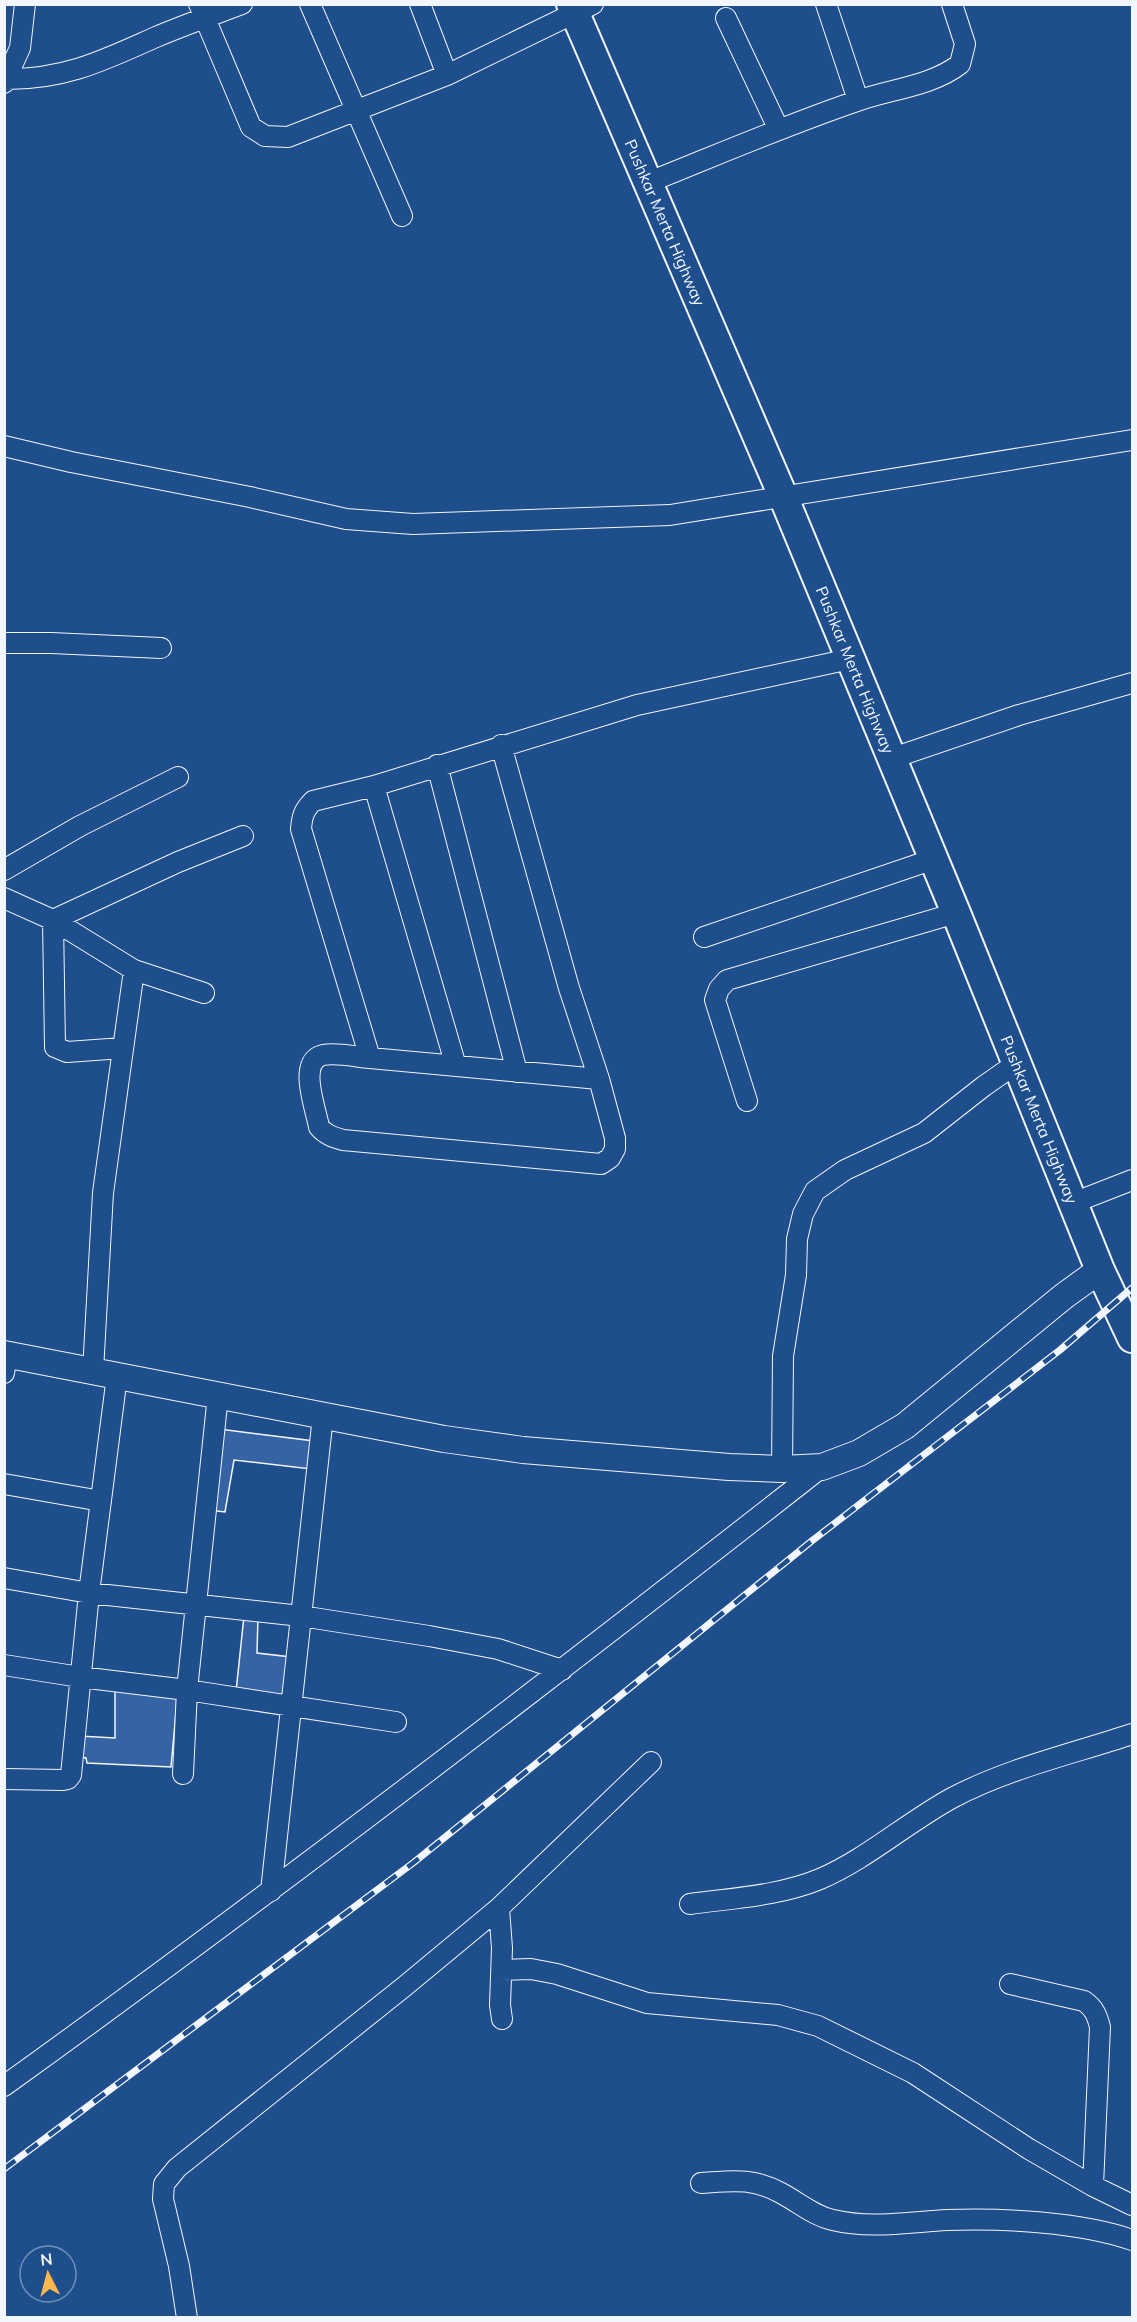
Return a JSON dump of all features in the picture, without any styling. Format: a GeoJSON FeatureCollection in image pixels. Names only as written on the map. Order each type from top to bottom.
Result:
{"type":"FeatureCollection","features":[{"type":"Feature","properties":{"kind":"highway","name":"Pushkar Merta Highway"},"geometry":{"type":"LineString","coordinates":[[580,8],[647,183],[783,496],[893,758],[1100,1270],[1132,1338]]}},
{"type":"Feature","properties":{"kind":"main road"},"geometry":{"type":"LineString","coordinates":[[5,1360],[105,1373],[444,1439],[523,1450],[674,1464],[782,1469],[822,1467],[859,1453],[905,1426],[1064,1296],[1100,1270]]}},
{"type":"Feature","properties":{"kind":"street"},"geometry":{"type":"LineString","coordinates":[[6,81],[20,48],[25,4]]}},
{"type":"Feature","properties":{"kind":"street"},"geometry":{"type":"LineString","coordinates":[[6,81],[53,75],[99,63],[158,36],[201,12],[242,4]]}},
{"type":"Feature","properties":{"kind":"street"},"geometry":{"type":"LineString","coordinates":[[310,4],[402,216]]}},
{"type":"Feature","properties":{"kind":"street"},"geometry":{"type":"LineString","coordinates":[[420,4],[447,75]]}},
{"type":"Feature","properties":{"kind":"street"},"geometry":{"type":"LineString","coordinates":[[826,4],[858,100]]}},
{"type":"Feature","properties":{"kind":"street"},"geometry":{"type":"LineString","coordinates":[[647,183],[858,100],[948,74],[960,64],[965,44],[952,4]]}},
{"type":"Feature","properties":{"kind":"street"},"geometry":{"type":"LineString","coordinates":[[201,12],[251,127],[265,136],[288,137],[447,75],[580,8]]}},
{"type":"Feature","properties":{"kind":"street"},"geometry":{"type":"LineString","coordinates":[[726,18],[779,130]]}},
{"type":"Feature","properties":{"kind":"street"},"geometry":{"type":"LineString","coordinates":[[4,446],[346,519],[413,525],[670,515],[1132,440]]}},
{"type":"Feature","properties":{"kind":"street"},"geometry":{"type":"LineString","coordinates":[[4,643],[161,648]]}},
{"type":"Feature","properties":{"kind":"street"},"geometry":{"type":"LineString","coordinates":[[370,1058],[301,829],[302,816],[313,801],[374,786],[501,745],[637,705],[850,659]]}},
{"type":"Feature","properties":{"kind":"street"},"geometry":{"type":"LineString","coordinates":[[893,758],[1019,715],[1132,683]]}},
{"type":"Feature","properties":{"kind":"street"},"geometry":{"type":"LineString","coordinates":[[501,745],[569,988],[600,1079],[615,1138],[615,1149],[610,1158],[601,1164],[343,1140],[324,1133],[319,1127],[308,1073],[316,1058],[324,1054],[600,1079]]}},
{"type":"Feature","properties":{"kind":"street"},"geometry":{"type":"LineString","coordinates":[[437,765],[517,1072]]}},
{"type":"Feature","properties":{"kind":"street"},"geometry":{"type":"LineString","coordinates":[[4,870],[80,826],[178,777]]}},
{"type":"Feature","properties":{"kind":"street"},"geometry":{"type":"LineString","coordinates":[[374,786],[456,1066]]}},
{"type":"Feature","properties":{"kind":"street"},"geometry":{"type":"LineString","coordinates":[[53,920],[178,862],[243,837]]}},
{"type":"Feature","properties":{"kind":"street"},"geometry":{"type":"LineString","coordinates":[[704,938],[934,859]]}},
{"type":"Feature","properties":{"kind":"street"},"geometry":{"type":"LineString","coordinates":[[4,897],[53,920],[134,970],[204,993]]}},
{"type":"Feature","properties":{"kind":"street"},"geometry":{"type":"LineString","coordinates":[[747,1101],[715,1000],[719,989],[727,980],[956,913]]}},
{"type":"Feature","properties":{"kind":"street"},"geometry":{"type":"LineString","coordinates":[[53,920],[55,1047],[67,1052],[123,1048]]}},
{"type":"Feature","properties":{"kind":"street"},"geometry":{"type":"LineString","coordinates":[[4,1779],[63,1780],[71,1774],[89,1593],[101,1501],[105,1373],[104,1193],[134,970]]}},
{"type":"Feature","properties":{"kind":"street"},"geometry":{"type":"LineString","coordinates":[[782,1469],[783,1356],[796,1275],[797,1239],[803,1214],[815,1191],[845,1170],[924,1133],[1017,1063]]}},
{"type":"Feature","properties":{"kind":"street"},"geometry":{"type":"LineString","coordinates":[[1073,1203],[1132,1180]]}},
{"type":"Feature","properties":{"kind":"street"},"geometry":{"type":"LineString","coordinates":[[183,1774],[187,1690],[218,1395]]}},
{"type":"Feature","properties":{"kind":"street"},"geometry":{"type":"LineString","coordinates":[[271,1891],[323,1416]]}},
{"type":"Feature","properties":{"kind":"street"},"geometry":{"type":"LineString","coordinates":[[4,2086],[271,1891],[562,1670],[822,1467]]}},
{"type":"Feature","properties":{"kind":"street"},"geometry":{"type":"LineString","coordinates":[[4,1484],[101,1501]]}},
{"type":"Feature","properties":{"kind":"street"},"geometry":{"type":"LineString","coordinates":[[4,1578],[89,1593],[301,1616],[498,1649],[562,1670]]}},
{"type":"Feature","properties":{"kind":"street"},"geometry":{"type":"LineString","coordinates":[[4,1665],[396,1722]]}},
{"type":"Feature","properties":{"kind":"street"},"geometry":{"type":"LineString","coordinates":[[690,1904],[774,1893],[819,1879],[845,1866],[952,1798],[1003,1775],[1132,1734]]}},
{"type":"Feature","properties":{"kind":"street"},"geometry":{"type":"LineString","coordinates":[[187,2318],[179,2266],[163,2199],[164,2184],[177,2168],[387,2001],[499,1908],[651,1762]]}},
{"type":"Feature","properties":{"kind":"street"},"geometry":{"type":"LineString","coordinates":[[499,1908],[502,2019]]}},
{"type":"Feature","properties":{"kind":"street"},"geometry":{"type":"LineString","coordinates":[[502,1970],[531,1970],[557,1974],[647,2003],[778,2015],[818,2026],[913,2073],[1029,2149],[1093,2186],[1132,2205]]}},
{"type":"Feature","properties":{"kind":"street"},"geometry":{"type":"LineString","coordinates":[[1010,1984],[1084,2001],[1093,2008],[1098,2016],[1100,2027],[1093,2186]]}},
{"type":"Feature","properties":{"kind":"street"},"geometry":{"type":"LineString","coordinates":[[701,2183],[743,2180],[778,2192],[830,2220],[851,2224],[974,2219],[1030,2222],[1052,2224],[1132,2240]]}},
{"type":"Feature","properties":{"kind":"building"},"geometry":{"type":"Polygon","coordinates":[[[219,1429],[314,1441],[311,1469],[234,1460],[225,1512],[209,1510],[219,1429]]]}},
{"type":"Feature","properties":{"kind":"building"},"geometry":{"type":"Polygon","coordinates":[[[244,1616],[258,1617],[257,1653],[291,1657],[286,1701],[236,1692],[244,1616]]]}},
{"type":"Feature","properties":{"kind":"building"},"geometry":{"type":"Polygon","coordinates":[[[115,1688],[178,1690],[171,1767],[87,1763],[86,1758],[79,1757],[79,1736],[115,1738],[115,1688]]]}},
{"type":"Feature","properties":{"kind":"railway"},"geometry":{"type":"LineString","coordinates":[[4,2169],[413,1863],[813,1540],[1060,1350],[1132,1288]]}}]}
